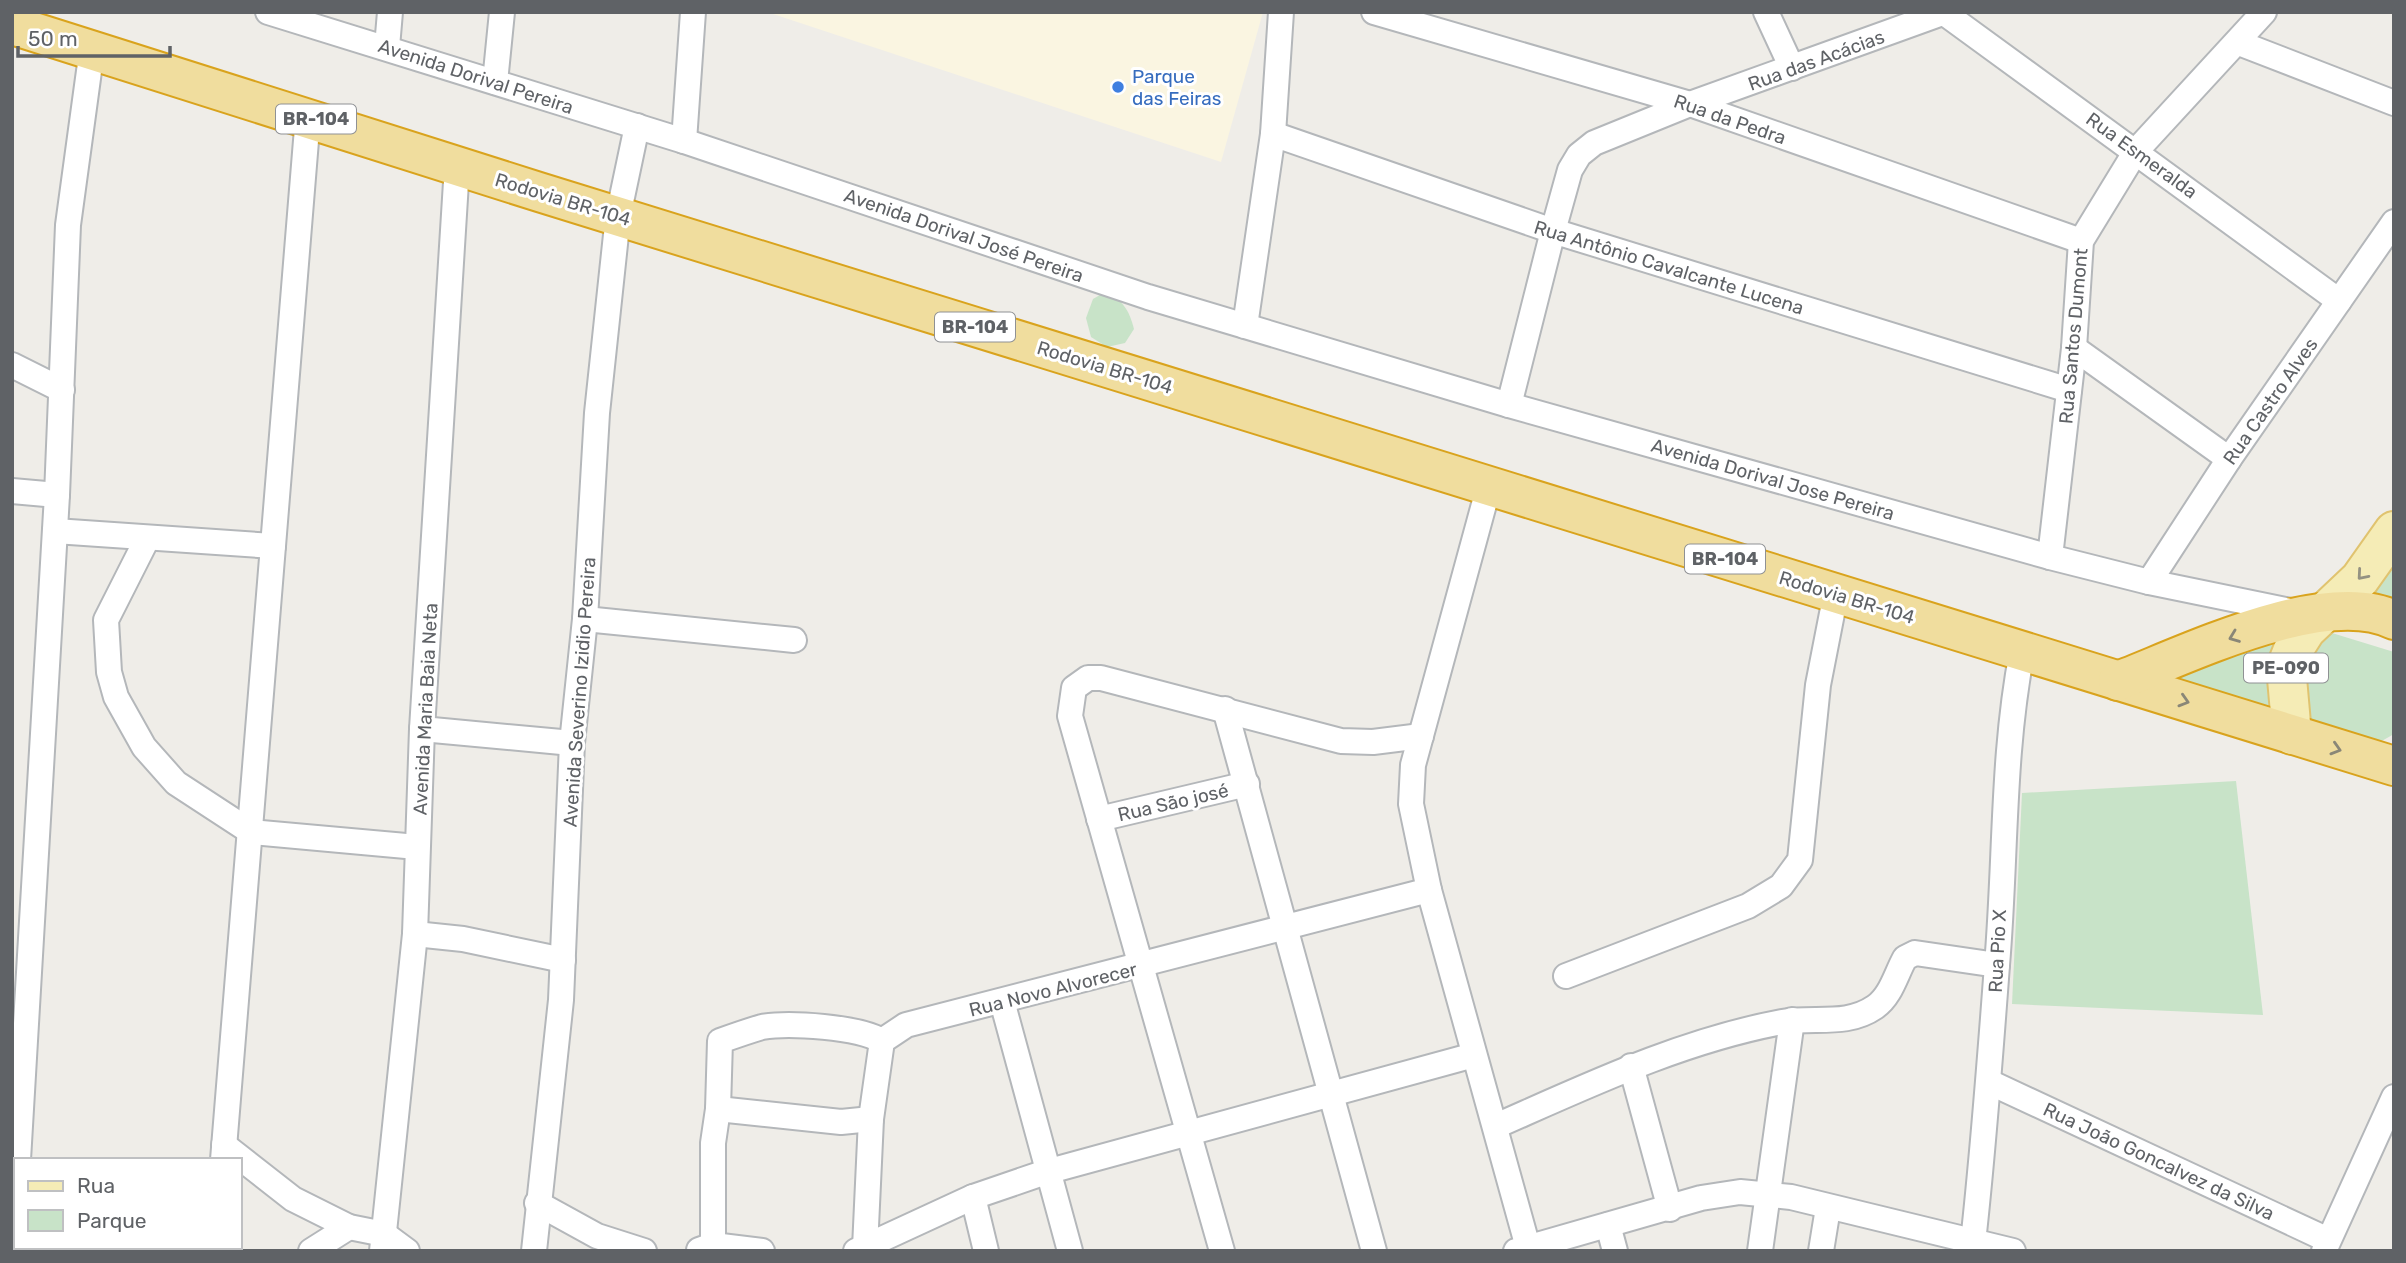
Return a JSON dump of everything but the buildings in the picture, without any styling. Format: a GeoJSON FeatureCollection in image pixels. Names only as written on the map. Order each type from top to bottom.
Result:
{"type":"FeatureCollection","features":[{"type":"Feature","properties":{"kind":"highway","name":"Rodovia BR-104"},"geometry":{"type":"LineString","coordinates":[[12,25],[2022,652],[2292,735],[2389,758]]}},
{"type":"Feature","properties":{"kind":"highway"},"geometry":{"type":"LineString","coordinates":[[2118,681],[2244,633],[2314,614],[2353,611],[2394,620]]}},
{"type":"Feature","properties":{"kind":"main road","name":"PE-090"},"geometry":{"type":"LineString","coordinates":[[2292,735],[2286,667],[2314,614],[2360,579],[2394,531]]}},
{"type":"Feature","properties":{"kind":"street","name":"Avenida Dorival Pereira"},"geometry":{"type":"LineString","coordinates":[[268,12],[684,141]]}},
{"type":"Feature","properties":{"kind":"street"},"geometry":{"type":"LineString","coordinates":[[387,47],[390,12]]}},
{"type":"Feature","properties":{"kind":"street"},"geometry":{"type":"LineString","coordinates":[[495,82],[502,12]]}},
{"type":"Feature","properties":{"kind":"street"},"geometry":{"type":"LineString","coordinates":[[684,141],[693,12]]}},
{"type":"Feature","properties":{"kind":"street"},"geometry":{"type":"LineString","coordinates":[[1245,326],[1273,134],[1281,12]]}},
{"type":"Feature","properties":{"kind":"street","name":"Rua da Pedra"},"geometry":{"type":"LineString","coordinates":[[1374,12],[1690,104],[2081,241]]}},
{"type":"Feature","properties":{"kind":"street"},"geometry":{"type":"LineString","coordinates":[[1766,12],[1791,68]]}},
{"type":"Feature","properties":{"kind":"street","name":"Rua Santos Dumont"},"geometry":{"type":"LineString","coordinates":[[2050,557],[2074,348],[2081,241],[2136,151],[2239,43],[2264,12]]}},
{"type":"Feature","properties":{"kind":"street","name":"Rua das Acácias"},"geometry":{"type":"LineString","coordinates":[[1509,405],[1570,170],[1579,155],[1594,143],[1690,104],[1944,13]]}},
{"type":"Feature","properties":{"kind":"street","name":"Rua Esmeralda"},"geometry":{"type":"LineString","coordinates":[[1944,13],[2339,301]]}},
{"type":"Feature","properties":{"kind":"street"},"geometry":{"type":"LineString","coordinates":[[2239,43],[2394,103]]}},
{"type":"Feature","properties":{"kind":"street"},"geometry":{"type":"LineString","coordinates":[[18,1158],[57,495],[68,225],[92,49]]}},
{"type":"Feature","properties":{"kind":"street"},"geometry":{"type":"LineString","coordinates":[[223,1152],[308,116]]}},
{"type":"Feature","properties":{"kind":"street","name":"Avenida Severino Izidio Pereira"},"geometry":{"type":"LineString","coordinates":[[534,1251],[563,960],[572,743],[585,620],[597,413],[618,216],[637,126]]}},
{"type":"Feature","properties":{"kind":"street","name":"Rua Antônio Cavalcante Lucena"},"geometry":{"type":"LineString","coordinates":[[1273,134],[1553,231],[2069,390]]}},
{"type":"Feature","properties":{"kind":"street","name":"Avenida Dorival José Pereira"},"geometry":{"type":"LineString","coordinates":[[684,141],[1096,280],[1245,326]]}},
{"type":"Feature","properties":{"kind":"street","name":"Avenida Maria Baia Neta"},"geometry":{"type":"LineString","coordinates":[[383,1242],[415,934],[422,729],[457,166]]}},
{"type":"Feature","properties":{"kind":"street","name":"Rua Castro Alves"},"geometry":{"type":"LineString","coordinates":[[2150,582],[2229,459],[2394,222]]}},
{"type":"Feature","properties":{"kind":"street","name":"Avenida Dorival Jose Pereira"},"geometry":{"type":"LineString","coordinates":[[1245,326],[1509,405],[2050,557],[2150,582],[2314,614]]}},
{"type":"Feature","properties":{"kind":"street"},"geometry":{"type":"LineString","coordinates":[[2074,348],[2229,459]]}},
{"type":"Feature","properties":{"kind":"street"},"geometry":{"type":"LineString","coordinates":[[12,365],[62,390]]}},
{"type":"Feature","properties":{"kind":"street"},"geometry":{"type":"LineString","coordinates":[[1489,486],[1413,765],[1411,804],[1429,890],[1496,1126],[1524,1250],[1701,1198],[1740,1192],[1767,1193],[1972,1247],[2013,1251]]}},
{"type":"Feature","properties":{"kind":"street"},"geometry":{"type":"LineString","coordinates":[[12,491],[57,495]]}},
{"type":"Feature","properties":{"kind":"street"},"geometry":{"type":"LineString","coordinates":[[55,531],[273,546]]}},
{"type":"Feature","properties":{"kind":"street"},"geometry":{"type":"LineString","coordinates":[[147,539],[106,620],[110,673],[116,697],[144,747],[176,783],[251,832],[417,847]]}},
{"type":"Feature","properties":{"kind":"street"},"geometry":{"type":"LineString","coordinates":[[1566,976],[1748,906],[1781,886],[1792,875],[1800,860],[1818,685],[1836,593]]}},
{"type":"Feature","properties":{"kind":"street"},"geometry":{"type":"LineString","coordinates":[[585,620],[794,640]]}},
{"type":"Feature","properties":{"kind":"street","name":"Rua Pio X"},"geometry":{"type":"LineString","coordinates":[[1972,1247],[1989,1082],[2005,791],[2022,652]]}},
{"type":"Feature","properties":{"kind":"street"},"geometry":{"type":"LineString","coordinates":[[1222,1251],[1070,716],[1074,688],[1081,681],[1101,677],[1341,741],[1373,742],[1421,736]]}},
{"type":"Feature","properties":{"kind":"street"},"geometry":{"type":"LineString","coordinates":[[1225,709],[1287,926],[1374,1251]]}},
{"type":"Feature","properties":{"kind":"street"},"geometry":{"type":"LineString","coordinates":[[422,729],[572,743]]}},
{"type":"Feature","properties":{"kind":"street","name":"Rua São josé"},"geometry":{"type":"LineString","coordinates":[[1099,819],[1247,785]]}},
{"type":"Feature","properties":{"kind":"street","name":"Rua Novo Alvorecer"},"geometry":{"type":"LineString","coordinates":[[882,1041],[906,1025],[1429,890]]}},
{"type":"Feature","properties":{"kind":"street"},"geometry":{"type":"LineString","coordinates":[[415,934],[463,939],[563,960]]}},
{"type":"Feature","properties":{"kind":"street"},"geometry":{"type":"LineString","coordinates":[[1496,1126],[1631,1066],[1711,1038],[1792,1020],[1830,1022],[1857,1016],[1875,1007],[1888,996],[1905,958],[1915,953],[1997,965]]}},
{"type":"Feature","properties":{"kind":"street"},"geometry":{"type":"LineString","coordinates":[[1002,1001],[1046,1172],[1070,1251]]}},
{"type":"Feature","properties":{"kind":"street"},"geometry":{"type":"LineString","coordinates":[[1760,1251],[1792,1020]]}},
{"type":"Feature","properties":{"kind":"street"},"geometry":{"type":"LineString","coordinates":[[762,1251],[706,1248],[718,1109],[720,1041],[765,1027],[853,1030],[868,1033],[882,1041],[871,1119],[860,1249],[973,1197],[1046,1172],[1474,1055]]}},
{"type":"Feature","properties":{"kind":"street"},"geometry":{"type":"LineString","coordinates":[[1631,1066],[1670,1209]]}},
{"type":"Feature","properties":{"kind":"street","name":"Rua João Goncalvez da Silva"},"geometry":{"type":"LineString","coordinates":[[1989,1082],[2326,1246]]}},
{"type":"Feature","properties":{"kind":"street"},"geometry":{"type":"LineString","coordinates":[[2326,1246],[2394,1097]]}},
{"type":"Feature","properties":{"kind":"street"},"geometry":{"type":"LineString","coordinates":[[718,1109],[841,1122],[871,1119]]}},
{"type":"Feature","properties":{"kind":"street"},"geometry":{"type":"LineString","coordinates":[[242,1165],[293,1199],[349,1227],[407,1251]]}},
{"type":"Feature","properties":{"kind":"street"},"geometry":{"type":"LineString","coordinates":[[973,1197],[986,1251]]}},
{"type":"Feature","properties":{"kind":"street"},"geometry":{"type":"LineString","coordinates":[[537,1203],[597,1236],[644,1251]]}},
{"type":"Feature","properties":{"kind":"street"},"geometry":{"type":"LineString","coordinates":[[1821,1251],[1828,1208]]}},
{"type":"Feature","properties":{"kind":"street"},"geometry":{"type":"LineString","coordinates":[[1608,1225],[1615,1251]]}},
{"type":"Feature","properties":{"kind":"street"},"geometry":{"type":"LineString","coordinates":[[311,1251],[349,1227]]}},
{"type":"Feature","properties":{"kind":"shaded area","name":"Parque das Feiras"},"geometry":{"type":"Polygon","coordinates":[[[767,12],[1263,12],[1221,162],[767,12]]]}},
{"type":"Feature","properties":{"kind":"green space"},"geometry":{"type":"Polygon","coordinates":[[[1105,292],[1124,306],[1134,329],[1125,343],[1107,347],[1091,337],[1086,318],[1093,299],[1105,292]]]}},
{"type":"Feature","properties":{"kind":"green space"},"geometry":{"type":"Polygon","coordinates":[[[2394,539],[2394,615],[2369,607],[2369,579],[2394,539]]]}},
{"type":"Feature","properties":{"kind":"green space"},"geometry":{"type":"Polygon","coordinates":[[[2298,627],[2272,663],[2268,682],[2269,707],[2175,677],[2298,627]]]}},
{"type":"Feature","properties":{"kind":"green space"},"geometry":{"type":"Polygon","coordinates":[[[2332,633],[2394,652],[2394,734],[2380,742],[2294,714],[2297,676],[2303,655],[2309,646],[2332,633]]]}},
{"type":"Feature","properties":{"kind":"green space"},"geometry":{"type":"Polygon","coordinates":[[[2236,781],[2263,1015],[2012,1004],[2022,793],[2236,781]]]}},
{"type":"Feature","properties":{"kind":"place","name":"Parque das Feiras"},"geometry":{"type":"Point","coordinates":[1118,87]}}]}
